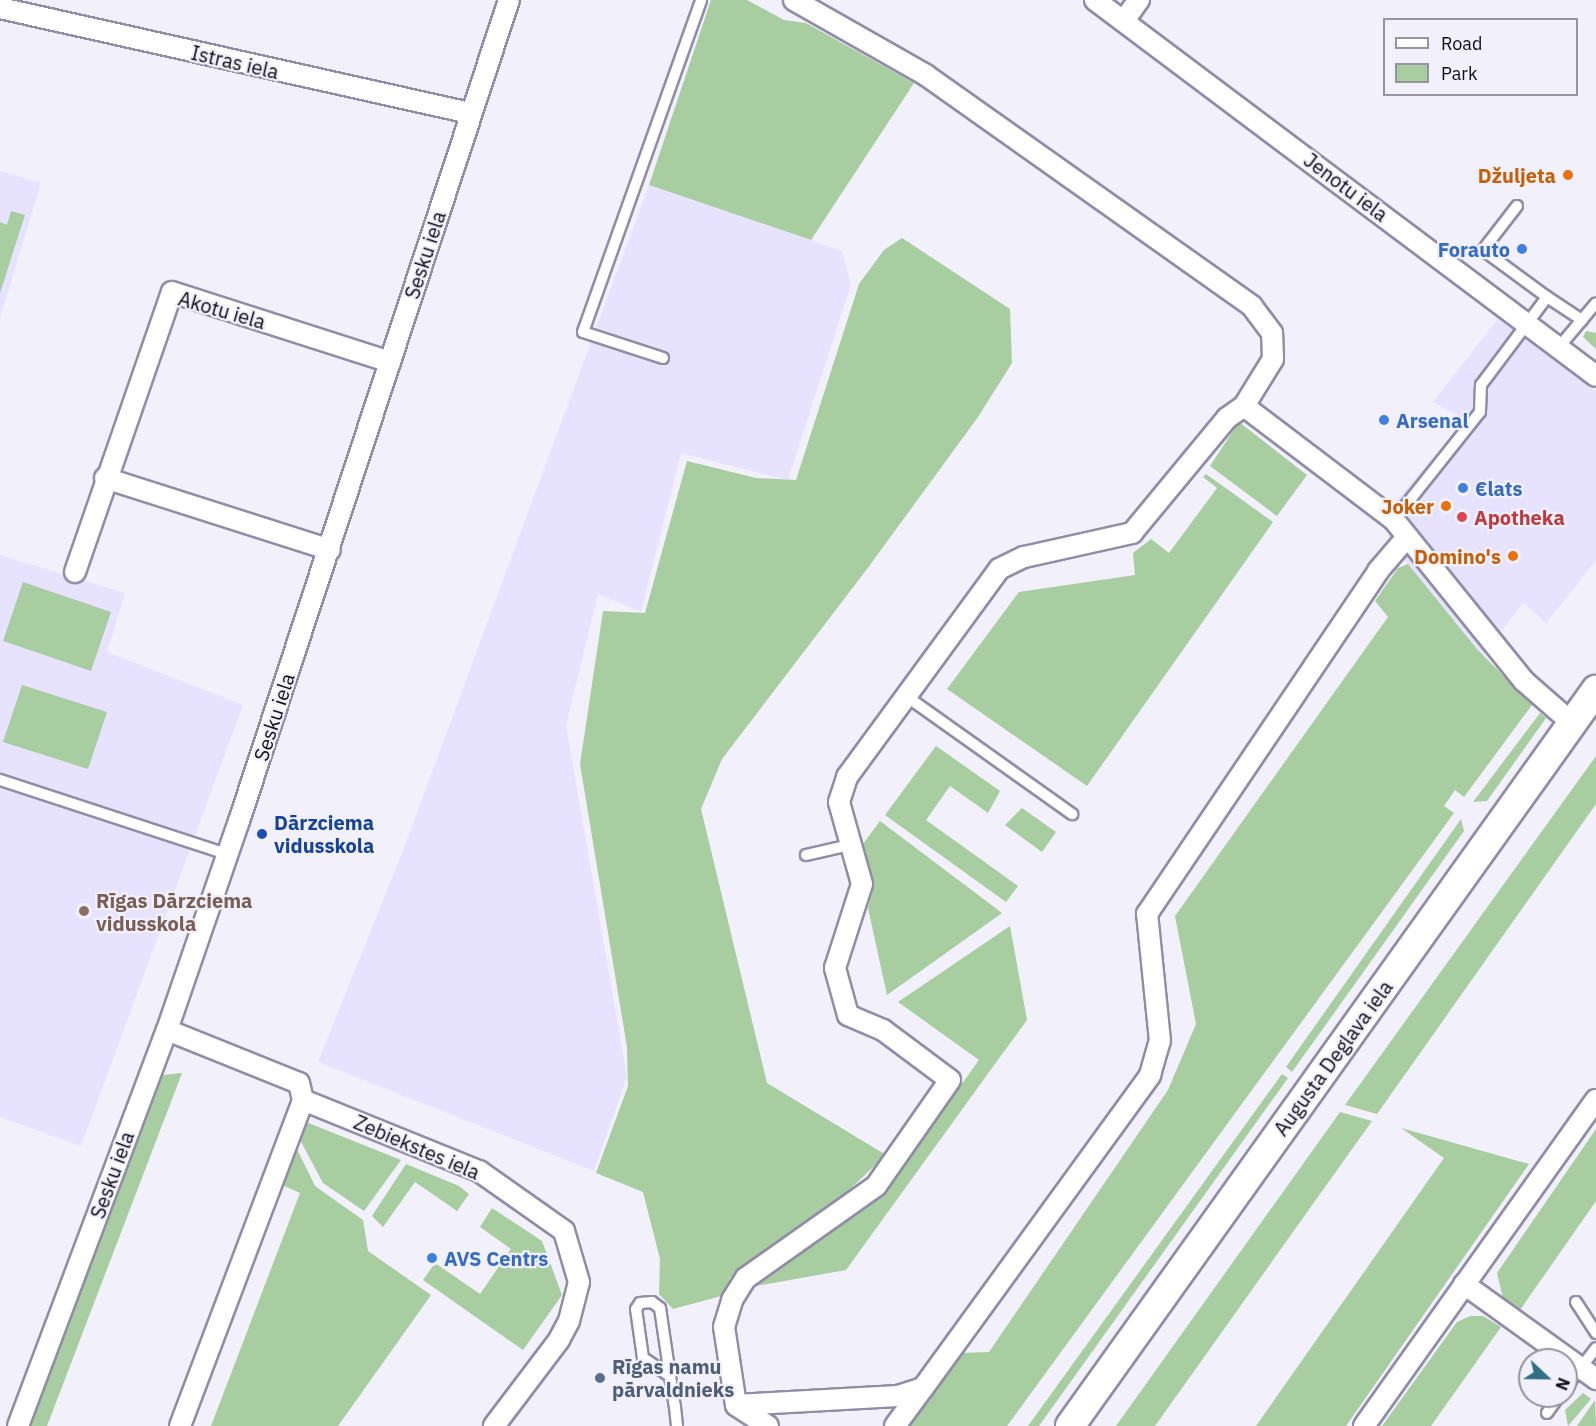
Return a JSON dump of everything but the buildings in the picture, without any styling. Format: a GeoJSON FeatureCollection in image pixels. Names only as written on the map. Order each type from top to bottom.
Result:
{"type":"FeatureCollection","features":[{"type":"Feature","properties":{"kind":"main road","name":"Augusta Deglava iela"},"geometry":{"type":"LineString","coordinates":[[1070,1426],[1596,690]]}},
{"type":"Feature","properties":{"kind":"street","name":"Sesku iela"},"geometry":{"type":"LineString","coordinates":[[18,1426],[167,1030],[330,550],[509,0]]}},
{"type":"Feature","properties":{"kind":"street"},"geometry":{"type":"LineString","coordinates":[[768,1426],[736,1405],[724,1327],[732,1300],[746,1278],[876,1186],[950,1080],[883,1030],[848,1015],[835,969],[862,884],[839,802],[847,777],[999,569],[1024,557],[1132,533],[1227,418],[1244,405],[1273,359],[1272,333],[1252,306],[936,81],[794,0]]}},
{"type":"Feature","properties":{"kind":"street","name":"Jenotu iela"},"geometry":{"type":"LineString","coordinates":[[1095,0],[1125,19],[1596,376]]}},
{"type":"Feature","properties":{"kind":"street"},"geometry":{"type":"LineString","coordinates":[[1125,19],[1139,0]]}},
{"type":"Feature","properties":{"kind":"street","name":"Istras iela"},"geometry":{"type":"LineString","coordinates":[[0,8],[471,113]]}},
{"type":"Feature","properties":{"kind":"street","name":"Akotu iela"},"geometry":{"type":"LineString","coordinates":[[75,572],[105,478],[172,292],[390,362]]}},
{"type":"Feature","properties":{"kind":"street"},"geometry":{"type":"LineString","coordinates":[[1244,405],[1394,520],[1524,681],[1572,723]]}},
{"type":"Feature","properties":{"kind":"street"},"geometry":{"type":"LineString","coordinates":[[105,478],[330,550]]}},
{"type":"Feature","properties":{"kind":"street"},"geometry":{"type":"LineString","coordinates":[[896,1426],[1150,1074],[1160,1041],[1147,914],[1378,571],[1407,537]]}},
{"type":"Feature","properties":{"kind":"street"},"geometry":{"type":"LineString","coordinates":[[167,1030],[299,1083],[303,1100],[180,1426]]}},
{"type":"Feature","properties":{"kind":"street","name":"Zebiekstes iela"},"geometry":{"type":"LineString","coordinates":[[303,1100],[479,1171],[564,1231],[579,1282],[569,1321],[559,1340],[494,1426]]}},
{"type":"Feature","properties":{"kind":"street"},"geometry":{"type":"LineString","coordinates":[[1364,1426],[1596,1100]]}},
{"type":"Feature","properties":{"kind":"street"},"geometry":{"type":"LineString","coordinates":[[1464,1284],[1588,1374]]}},
{"type":"Feature","properties":{"kind":"street"},"geometry":{"type":"LineString","coordinates":[[736,1405],[898,1396],[923,1388]]}},
{"type":"Feature","properties":{"kind":"lane"},"geometry":{"type":"LineString","coordinates":[[663,358],[583,332],[701,0]]}},
{"type":"Feature","properties":{"kind":"lane"},"geometry":{"type":"LineString","coordinates":[[1518,206],[1483,250],[1582,320]]}},
{"type":"Feature","properties":{"kind":"lane"},"geometry":{"type":"LineString","coordinates":[[1394,520],[1480,412],[1481,385],[1529,325],[1547,297]]}},
{"type":"Feature","properties":{"kind":"lane"},"geometry":{"type":"LineString","coordinates":[[1559,347],[1596,303]]}},
{"type":"Feature","properties":{"kind":"lane"},"geometry":{"type":"LineString","coordinates":[[906,696],[1072,814]]}},
{"type":"Feature","properties":{"kind":"lane"},"geometry":{"type":"LineString","coordinates":[[0,780],[227,854]]}},
{"type":"Feature","properties":{"kind":"lane"},"geometry":{"type":"LineString","coordinates":[[806,855],[850,845]]}},
{"type":"Feature","properties":{"kind":"lane"},"geometry":{"type":"LineString","coordinates":[[670,1376],[643,1358],[636,1309],[640,1303],[652,1302],[660,1308],[670,1376],[677,1426]]}},
{"type":"Feature","properties":{"kind":"lane"},"geometry":{"type":"LineString","coordinates":[[1576,1302],[1596,1333]]}},
{"type":"Feature","properties":{"kind":"lane"},"geometry":{"type":"LineString","coordinates":[[1588,1374],[1596,1348]]}},
{"type":"Feature","properties":{"kind":"lane"},"geometry":{"type":"LineString","coordinates":[[1547,1413],[1551,1408]]}},
{"type":"Feature","properties":{"kind":"shaded area"},"geometry":{"type":"Polygon","coordinates":[[[0,171],[41,183],[0,318],[0,171]]]}},
{"type":"Feature","properties":{"kind":"shaded area"},"geometry":{"type":"Polygon","coordinates":[[[649,185],[842,251],[851,284],[788,480],[681,453],[641,612],[598,594],[566,725],[627,1077],[594,1171],[318,1062],[404,848],[649,185]]]}},
{"type":"Feature","properties":{"kind":"shaded area"},"geometry":{"type":"Polygon","coordinates":[[[1498,319],[1596,391],[1596,561],[1546,623],[1523,603],[1483,655],[1408,564],[1387,547],[1396,501],[1465,420],[1433,402],[1498,319]]]}},
{"type":"Feature","properties":{"kind":"shaded area","name":"Rīgas Dārzciema vidusskola"},"geometry":{"type":"Polygon","coordinates":[[[0,555],[125,593],[107,652],[243,705],[81,1146],[0,1117],[0,555]]]}},
{"type":"Feature","properties":{"kind":"green space"},"geometry":{"type":"Polygon","coordinates":[[[711,0],[747,0],[784,20],[806,23],[914,83],[811,240],[649,185],[711,0]]]}},
{"type":"Feature","properties":{"kind":"green space"},"geometry":{"type":"Polygon","coordinates":[[[11,211],[25,215],[0,293],[0,222],[7,225],[11,211]]]}},
{"type":"Feature","properties":{"kind":"green space"},"geometry":{"type":"Polygon","coordinates":[[[902,238],[1010,309],[1012,363],[978,417],[867,569],[722,759],[701,809],[767,1083],[886,1155],[831,1207],[730,1278],[725,1295],[673,1309],[659,1294],[660,1259],[643,1192],[596,1173],[628,1086],[627,1047],[580,764],[603,611],[645,613],[687,461],[756,478],[796,480],[859,284],[884,250],[902,238]]]}},
{"type":"Feature","properties":{"kind":"green space"},"geometry":{"type":"Polygon","coordinates":[[[1586,331],[1596,333],[1596,349],[1583,337],[1586,331]]]}},
{"type":"Feature","properties":{"kind":"green space"},"geometry":{"type":"Polygon","coordinates":[[[1239,422],[1307,475],[1277,516],[1210,466],[1239,422]]]}},
{"type":"Feature","properties":{"kind":"green space"},"geometry":{"type":"Polygon","coordinates":[[[1206,474],[1273,522],[1087,786],[947,689],[1019,592],[1135,575],[1133,553],[1151,539],[1169,553],[1217,488],[1203,477],[1206,474]]]}},
{"type":"Feature","properties":{"kind":"green space"},"geometry":{"type":"Polygon","coordinates":[[[1408,564],[1477,649],[1532,705],[1464,797],[1455,790],[1444,806],[1454,813],[1007,1426],[907,1426],[961,1353],[989,1352],[1168,1090],[1196,1024],[1175,916],[1388,617],[1375,601],[1398,568],[1408,564]]]}},
{"type":"Feature","properties":{"kind":"green space"},"geometry":{"type":"Polygon","coordinates":[[[23,582],[111,612],[91,671],[3,641],[23,582]]]}},
{"type":"Feature","properties":{"kind":"green space"},"geometry":{"type":"Polygon","coordinates":[[[22,685],[107,712],[88,769],[3,742],[22,685]]]}},
{"type":"Feature","properties":{"kind":"green space"},"geometry":{"type":"Polygon","coordinates":[[[1540,713],[1546,718],[1487,801],[1473,802],[1540,713]]]}},
{"type":"Feature","properties":{"kind":"green space"},"geometry":{"type":"Polygon","coordinates":[[[936,746],[1000,791],[988,813],[950,786],[926,820],[1018,886],[1006,902],[885,815],[936,746]]]}},
{"type":"Feature","properties":{"kind":"green space"},"geometry":{"type":"Polygon","coordinates":[[[1596,756],[1596,804],[1377,1114],[1345,1105],[1596,756]]]}},
{"type":"Feature","properties":{"kind":"green space"},"geometry":{"type":"Polygon","coordinates":[[[1022,808],[1056,832],[1042,852],[1005,825],[1022,808]]]}},
{"type":"Feature","properties":{"kind":"green space"},"geometry":{"type":"Polygon","coordinates":[[[1461,819],[1464,831],[1292,1072],[1286,1067],[1461,819]]]}},
{"type":"Feature","properties":{"kind":"green space"},"geometry":{"type":"Polygon","coordinates":[[[880,821],[1002,913],[887,995],[868,908],[873,887],[863,844],[880,821]]]}},
{"type":"Feature","properties":{"kind":"green space"},"geometry":{"type":"Polygon","coordinates":[[[1010,926],[1027,1020],[846,1270],[750,1287],[889,1185],[979,1060],[898,1002],[1010,926]]]}},
{"type":"Feature","properties":{"kind":"green space"},"geometry":{"type":"Polygon","coordinates":[[[182,1073],[47,1426],[30,1426],[163,1075],[182,1073]]]}},
{"type":"Feature","properties":{"kind":"green space"},"geometry":{"type":"Polygon","coordinates":[[[1282,1074],[1288,1078],[1039,1426],[1028,1426],[1282,1074]]]}},
{"type":"Feature","properties":{"kind":"green space"},"geometry":{"type":"Polygon","coordinates":[[[1340,1112],[1372,1121],[1155,1426],[1116,1426],[1340,1112]]]}},
{"type":"Feature","properties":{"kind":"green space"},"geometry":{"type":"Polygon","coordinates":[[[306,1122],[401,1160],[364,1211],[323,1183],[299,1138],[306,1122]]]}},
{"type":"Feature","properties":{"kind":"green space"},"geometry":{"type":"Polygon","coordinates":[[[1401,1128],[1529,1164],[1346,1426],[1256,1426],[1444,1158],[1401,1128]]]}},
{"type":"Feature","properties":{"kind":"green space"},"geometry":{"type":"Polygon","coordinates":[[[1596,1129],[1596,1201],[1520,1310],[1503,1298],[1497,1273],[1596,1129]]]}},
{"type":"Feature","properties":{"kind":"green space"},"geometry":{"type":"Polygon","coordinates":[[[295,1145],[315,1186],[363,1220],[368,1251],[431,1295],[338,1426],[211,1426],[300,1193],[280,1184],[295,1145]]]}},
{"type":"Feature","properties":{"kind":"green space"},"geometry":{"type":"Polygon","coordinates":[[[406,1164],[459,1186],[469,1194],[457,1211],[415,1182],[383,1227],[372,1216],[406,1164]]]}},
{"type":"Feature","properties":{"kind":"green space"},"geometry":{"type":"Polygon","coordinates":[[[492,1208],[542,1241],[562,1295],[523,1350],[423,1280],[435,1263],[480,1294],[511,1249],[480,1227],[492,1208]]]}},
{"type":"Feature","properties":{"kind":"green space"},"geometry":{"type":"Polygon","coordinates":[[[1470,1316],[1483,1316],[1501,1327],[1431,1426],[1382,1426],[1457,1322],[1470,1316]]]}},
{"type":"Feature","properties":{"kind":"green space"},"geometry":{"type":"Polygon","coordinates":[[[1583,1393],[1591,1399],[1568,1426],[1565,1410],[1578,1408],[1578,1398],[1583,1393]]]}},
{"type":"Feature","properties":{"kind":"green space"},"geometry":{"type":"Polygon","coordinates":[[[1595,1400],[1596,1426],[1577,1426],[1595,1400]]]}},
{"type":"Feature","properties":{"kind":"place","name":"Džuljeta"},"geometry":{"type":"Point","coordinates":[1568,175]}},
{"type":"Feature","properties":{"kind":"place","name":"Forauto"},"geometry":{"type":"Point","coordinates":[1522,249]}},
{"type":"Feature","properties":{"kind":"place","name":"Arsenal"},"geometry":{"type":"Point","coordinates":[1384,420]}},
{"type":"Feature","properties":{"kind":"place","name":"€lats"},"geometry":{"type":"Point","coordinates":[1463,488]}},
{"type":"Feature","properties":{"kind":"place","name":"Joker"},"geometry":{"type":"Point","coordinates":[1446,506]}},
{"type":"Feature","properties":{"kind":"place","name":"Apotheka"},"geometry":{"type":"Point","coordinates":[1462,517]}},
{"type":"Feature","properties":{"kind":"place","name":"Domino's"},"geometry":{"type":"Point","coordinates":[1513,556]}},
{"type":"Feature","properties":{"kind":"place","name":"Dārzciema vidusskola"},"geometry":{"type":"Point","coordinates":[262,834]}},
{"type":"Feature","properties":{"kind":"place","name":"Rīgas Dārzciema vidusskola"},"geometry":{"type":"Point","coordinates":[84,911]}},
{"type":"Feature","properties":{"kind":"place","name":"AVS Centrs"},"geometry":{"type":"Point","coordinates":[432,1258]}},
{"type":"Feature","properties":{"kind":"place","name":"Rīgas namu pārvaldnieks"},"geometry":{"type":"Point","coordinates":[600,1378]}}]}
